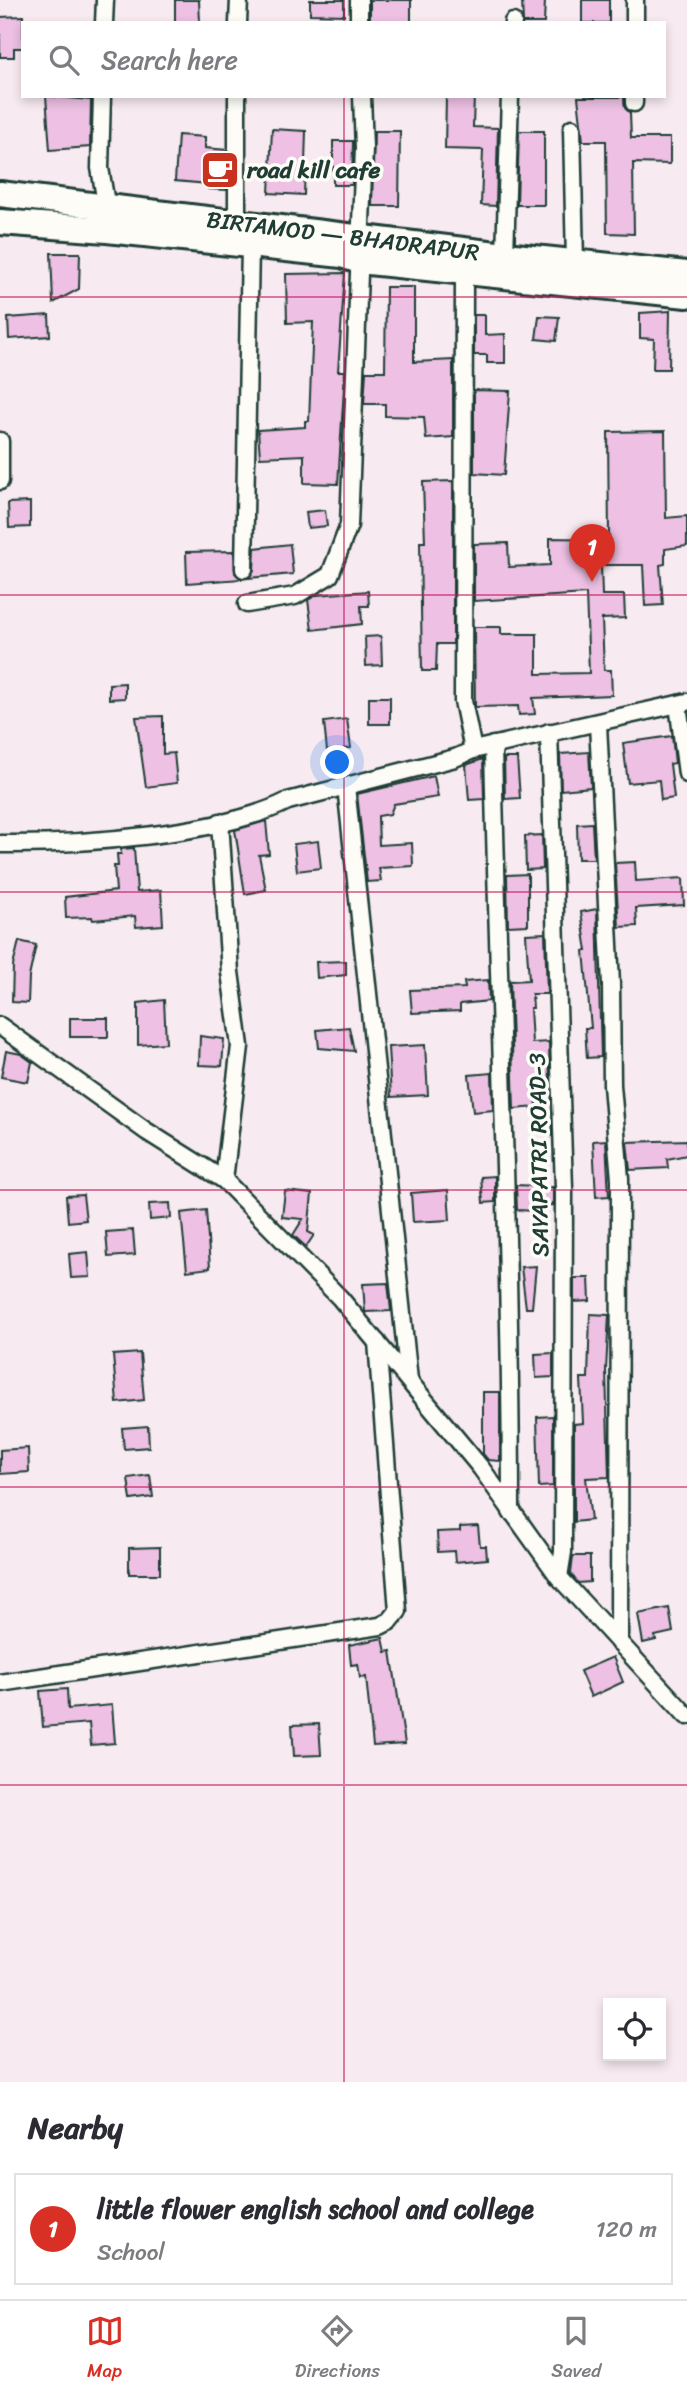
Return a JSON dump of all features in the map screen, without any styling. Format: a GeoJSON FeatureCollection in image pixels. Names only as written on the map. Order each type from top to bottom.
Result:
{"type":"FeatureCollection","features":[{"type":"Feature","properties":{"kind":"main road","name":"BIRTAMOD — BHADRAPUR"},"geometry":{"type":"LineString","coordinates":[[0,194],[108,219],[250,246],[342,255],[359,261],[464,273],[626,278],[687,274]]}},
{"type":"Feature","properties":{"kind":"main road","name":"BIRTAMOD — BHADRAPUR"},"geometry":{"type":"LineString","coordinates":[[0,222],[108,219],[237,223],[360,236],[575,262],[687,295]]}},
{"type":"Feature","properties":{"kind":"street"},"geometry":{"type":"LineString","coordinates":[[104,21],[105,0]]}},
{"type":"Feature","properties":{"kind":"street"},"geometry":{"type":"LineString","coordinates":[[239,0],[239,21]]}},
{"type":"Feature","properties":{"kind":"street"},"geometry":{"type":"LineString","coordinates":[[359,0],[359,21]]}},
{"type":"Feature","properties":{"kind":"street"},"geometry":{"type":"LineString","coordinates":[[635,0],[635,21]]}},
{"type":"Feature","properties":{"kind":"street"},"geometry":{"type":"LineString","coordinates":[[102,98],[100,168],[108,219]]}},
{"type":"Feature","properties":{"kind":"street"},"geometry":{"type":"LineString","coordinates":[[237,98],[237,223]]}},
{"type":"Feature","properties":{"kind":"street"},"geometry":{"type":"LineString","coordinates":[[247,604],[295,596],[330,575],[349,525],[364,148],[362,98]]}},
{"type":"Feature","properties":{"kind":"street"},"geometry":{"type":"LineString","coordinates":[[505,255],[510,98]]}},
{"type":"Feature","properties":{"kind":"street"},"geometry":{"type":"LineString","coordinates":[[572,128],[575,262]]}},
{"type":"Feature","properties":{"kind":"street"},"geometry":{"type":"LineString","coordinates":[[244,569],[250,246]]}},
{"type":"Feature","properties":{"kind":"street"},"geometry":{"type":"LineString","coordinates":[[464,273],[463,701],[473,750]]}},
{"type":"Feature","properties":{"kind":"street"},"geometry":{"type":"LineString","coordinates":[[0,441],[0,481]]}},
{"type":"Feature","properties":{"kind":"street"},"geometry":{"type":"LineString","coordinates":[[0,844],[45,845],[136,836],[220,822],[455,758],[493,744],[598,724],[683,703],[687,774]]}},
{"type":"Feature","properties":{"kind":"street"},"geometry":{"type":"LineString","coordinates":[[598,724],[611,984],[612,1085],[620,1179],[619,1643]]}},
{"type":"Feature","properties":{"kind":"street","name":"SAYAPATRI ROAD-3"},"geometry":{"type":"LineString","coordinates":[[548,732],[564,1188],[563,1552],[559,1577]]}},
{"type":"Feature","properties":{"kind":"street"},"geometry":{"type":"LineString","coordinates":[[493,744],[495,940],[507,1215],[511,1513]]}},
{"type":"Feature","properties":{"kind":"street"},"geometry":{"type":"LineString","coordinates":[[346,786],[409,1380]]}},
{"type":"Feature","properties":{"kind":"street"},"geometry":{"type":"LineString","coordinates":[[220,822],[230,972],[240,1046],[224,1180]]}},
{"type":"Feature","properties":{"kind":"street"},"geometry":{"type":"LineString","coordinates":[[0,1026],[135,1123],[224,1180],[340,1298],[481,1468],[559,1577],[687,1716]]}},
{"type":"Feature","properties":{"kind":"street"},"geometry":{"type":"LineString","coordinates":[[0,1683],[380,1626],[390,1621],[398,1611],[377,1342]]}},
{"type":"Feature","properties":{"kind":"building"},"geometry":{"type":"Polygon","coordinates":[[[175,0],[199,0],[200,21],[175,21],[175,0]]]}},
{"type":"Feature","properties":{"kind":"building"},"geometry":{"type":"Polygon","coordinates":[[[310,0],[344,0],[344,15],[310,14],[310,0]]]}},
{"type":"Feature","properties":{"kind":"building"},"geometry":{"type":"Polygon","coordinates":[[[370,0],[411,0],[411,21],[370,21],[370,0]]]}},
{"type":"Feature","properties":{"kind":"building"},"geometry":{"type":"Polygon","coordinates":[[[522,0],[545,0],[544,21],[523,21],[522,0]]]}},
{"type":"Feature","properties":{"kind":"building"},"geometry":{"type":"Polygon","coordinates":[[[582,0],[609,0],[609,21],[582,21],[582,0]]]}},
{"type":"Feature","properties":{"kind":"building"},"geometry":{"type":"Polygon","coordinates":[[[23,16],[21,48],[14,48],[14,57],[0,57],[0,17],[23,16]]]}},
{"type":"Feature","properties":{"kind":"building"},"geometry":{"type":"Polygon","coordinates":[[[46,98],[91,100],[90,147],[50,150],[46,98]]]}},
{"type":"Feature","properties":{"kind":"building"},"geometry":{"type":"Polygon","coordinates":[[[446,98],[474,98],[473,127],[498,128],[496,206],[481,205],[483,150],[445,149],[446,98]]]}},
{"type":"Feature","properties":{"kind":"building"},"geometry":{"type":"Polygon","coordinates":[[[578,98],[624,98],[625,108],[630,113],[631,138],[670,138],[670,164],[633,163],[634,234],[607,233],[606,141],[583,141],[578,98]]]}},
{"type":"Feature","properties":{"kind":"building"},"geometry":{"type":"Polygon","coordinates":[[[272,129],[306,131],[304,195],[269,193],[272,129]]]}},
{"type":"Feature","properties":{"kind":"building"},"geometry":{"type":"Polygon","coordinates":[[[374,131],[400,131],[399,206],[372,206],[374,131]]]}},
{"type":"Feature","properties":{"kind":"building"},"geometry":{"type":"Polygon","coordinates":[[[519,131],[544,131],[544,205],[517,205],[519,131]]]}},
{"type":"Feature","properties":{"kind":"building"},"geometry":{"type":"Polygon","coordinates":[[[178,135],[205,137],[205,148],[227,150],[227,190],[208,189],[208,184],[175,181],[178,135]]]}},
{"type":"Feature","properties":{"kind":"building"},"geometry":{"type":"Polygon","coordinates":[[[333,141],[353,141],[352,185],[333,185],[333,141]]]}},
{"type":"Feature","properties":{"kind":"building"},"geometry":{"type":"Polygon","coordinates":[[[51,253],[80,253],[79,289],[53,303],[51,253]]]}},
{"type":"Feature","properties":{"kind":"building"},"geometry":{"type":"Polygon","coordinates":[[[345,273],[338,371],[345,371],[338,484],[304,483],[304,455],[260,457],[258,430],[305,427],[305,421],[309,421],[313,322],[287,323],[286,274],[345,273]]]}},
{"type":"Feature","properties":{"kind":"building"},"geometry":{"type":"Polygon","coordinates":[[[386,287],[414,287],[414,362],[453,360],[453,437],[426,439],[424,417],[385,416],[385,404],[364,404],[366,371],[385,371],[386,287]]]}},
{"type":"Feature","properties":{"kind":"building"},"geometry":{"type":"Polygon","coordinates":[[[670,311],[669,369],[653,369],[654,339],[640,338],[640,313],[670,311]]]}},
{"type":"Feature","properties":{"kind":"building"},"geometry":{"type":"Polygon","coordinates":[[[49,315],[50,336],[9,339],[8,318],[49,315]]]}},
{"type":"Feature","properties":{"kind":"building"},"geometry":{"type":"Polygon","coordinates":[[[474,315],[485,315],[485,335],[505,334],[505,363],[487,363],[487,355],[474,355],[474,315]]]}},
{"type":"Feature","properties":{"kind":"building"},"geometry":{"type":"Polygon","coordinates":[[[539,316],[559,317],[556,341],[536,339],[539,316]]]}},
{"type":"Feature","properties":{"kind":"building"},"geometry":{"type":"Polygon","coordinates":[[[474,390],[510,391],[504,475],[474,473],[474,390]]]}},
{"type":"Feature","properties":{"kind":"building"},"geometry":{"type":"Polygon","coordinates":[[[665,431],[666,518],[687,516],[687,546],[665,549],[665,564],[660,565],[663,605],[645,606],[643,565],[601,565],[602,595],[624,595],[625,618],[602,619],[604,670],[611,670],[612,695],[533,698],[535,714],[519,715],[518,706],[475,707],[474,627],[501,627],[501,634],[537,634],[537,674],[589,673],[586,594],[474,601],[474,544],[508,543],[509,567],[550,565],[550,538],[609,539],[608,432],[665,431]]]}},
{"type":"Feature","properties":{"kind":"building"},"geometry":{"type":"Polygon","coordinates":[[[453,481],[453,644],[437,644],[436,671],[422,671],[420,542],[425,542],[423,482],[453,481]]]}},
{"type":"Feature","properties":{"kind":"building"},"geometry":{"type":"Polygon","coordinates":[[[30,502],[30,527],[9,528],[8,503],[30,502]]]}},
{"type":"Feature","properties":{"kind":"building"},"geometry":{"type":"Polygon","coordinates":[[[325,510],[327,526],[308,528],[306,512],[325,510]]]}},
{"type":"Feature","properties":{"kind":"building"},"geometry":{"type":"Polygon","coordinates":[[[290,544],[293,574],[248,578],[254,570],[255,548],[290,544]]]}},
{"type":"Feature","properties":{"kind":"building"},"geometry":{"type":"Polygon","coordinates":[[[234,551],[235,573],[242,579],[187,583],[186,552],[234,551]]]}},
{"type":"Feature","properties":{"kind":"building"},"geometry":{"type":"Polygon","coordinates":[[[368,591],[369,606],[361,606],[362,624],[312,630],[308,600],[317,595],[368,591]]]}},
{"type":"Feature","properties":{"kind":"building"},"geometry":{"type":"Polygon","coordinates":[[[381,636],[382,665],[366,666],[365,637],[381,636]]]}},
{"type":"Feature","properties":{"kind":"building"},"geometry":{"type":"Polygon","coordinates":[[[125,683],[125,698],[109,699],[109,684],[125,683]]]}},
{"type":"Feature","properties":{"kind":"building"},"geometry":{"type":"Polygon","coordinates":[[[369,697],[390,697],[390,724],[369,724],[369,697]]]}},
{"type":"Feature","properties":{"kind":"building"},"geometry":{"type":"Polygon","coordinates":[[[163,716],[163,754],[174,753],[177,783],[146,787],[136,717],[163,716]]]}},
{"type":"Feature","properties":{"kind":"building"},"geometry":{"type":"Polygon","coordinates":[[[347,719],[351,748],[327,751],[324,722],[347,719]]]}},
{"type":"Feature","properties":{"kind":"building"},"geometry":{"type":"Polygon","coordinates":[[[672,736],[675,763],[670,764],[674,798],[661,800],[659,780],[628,783],[623,743],[672,736]]]}},
{"type":"Feature","properties":{"kind":"building"},"geometry":{"type":"Polygon","coordinates":[[[589,752],[591,787],[561,790],[560,754],[589,752]]]}},
{"type":"Feature","properties":{"kind":"building"},"geometry":{"type":"Polygon","coordinates":[[[504,758],[517,758],[520,798],[505,799],[504,758]]]}},
{"type":"Feature","properties":{"kind":"building"},"geometry":{"type":"Polygon","coordinates":[[[483,759],[484,799],[469,800],[466,765],[483,759]]]}},
{"type":"Feature","properties":{"kind":"building"},"geometry":{"type":"Polygon","coordinates":[[[434,776],[438,797],[394,804],[390,814],[378,816],[379,845],[412,843],[413,866],[379,868],[381,881],[367,882],[357,794],[434,776]]]}},
{"type":"Feature","properties":{"kind":"building"},"geometry":{"type":"Polygon","coordinates":[[[266,821],[269,854],[259,855],[266,890],[245,894],[235,830],[266,821]]]}},
{"type":"Feature","properties":{"kind":"building"},"geometry":{"type":"Polygon","coordinates":[[[592,823],[594,859],[578,859],[577,824],[592,823]]]}},
{"type":"Feature","properties":{"kind":"building"},"geometry":{"type":"Polygon","coordinates":[[[542,835],[543,869],[526,870],[525,836],[542,835]]]}},
{"type":"Feature","properties":{"kind":"building"},"geometry":{"type":"Polygon","coordinates":[[[318,841],[321,868],[297,871],[294,844],[318,841]]]}},
{"type":"Feature","properties":{"kind":"building"},"geometry":{"type":"Polygon","coordinates":[[[134,848],[137,892],[161,890],[163,925],[136,927],[135,916],[93,920],[92,917],[66,918],[65,897],[116,891],[114,866],[118,866],[117,854],[121,854],[121,849],[134,848]]]}},
{"type":"Feature","properties":{"kind":"building"},"geometry":{"type":"Polygon","coordinates":[[[635,862],[636,881],[683,878],[684,905],[636,908],[637,926],[619,927],[615,863],[635,862]]]}},
{"type":"Feature","properties":{"kind":"building"},"geometry":{"type":"Polygon","coordinates":[[[528,874],[528,925],[508,926],[507,875],[528,874]]]}},
{"type":"Feature","properties":{"kind":"building"},"geometry":{"type":"Polygon","coordinates":[[[597,909],[601,1057],[587,1058],[585,1028],[591,1028],[584,951],[587,951],[581,912],[597,909]]]}},
{"type":"Feature","properties":{"kind":"building"},"geometry":{"type":"Polygon","coordinates":[[[545,933],[547,994],[532,994],[533,1008],[530,1008],[532,1043],[549,1042],[550,1083],[535,1084],[537,1107],[514,1109],[510,981],[529,980],[526,934],[545,933]]]}},
{"type":"Feature","properties":{"kind":"building"},"geometry":{"type":"Polygon","coordinates":[[[19,941],[36,945],[29,977],[28,1003],[12,1002],[13,966],[19,941]]]}},
{"type":"Feature","properties":{"kind":"building"},"geometry":{"type":"Polygon","coordinates":[[[346,961],[346,975],[317,978],[316,962],[346,961]]]}},
{"type":"Feature","properties":{"kind":"building"},"geometry":{"type":"Polygon","coordinates":[[[488,980],[489,1001],[460,1004],[460,1011],[412,1013],[410,990],[465,988],[464,982],[488,980]]]}},
{"type":"Feature","properties":{"kind":"building"},"geometry":{"type":"Polygon","coordinates":[[[164,1000],[166,1043],[138,1045],[138,1003],[164,1000]]]}},
{"type":"Feature","properties":{"kind":"building"},"geometry":{"type":"Polygon","coordinates":[[[70,1018],[108,1018],[108,1037],[70,1037],[70,1018]]]}},
{"type":"Feature","properties":{"kind":"building"},"geometry":{"type":"Polygon","coordinates":[[[349,1027],[354,1051],[319,1048],[317,1030],[349,1027]]]}},
{"type":"Feature","properties":{"kind":"building"},"geometry":{"type":"Polygon","coordinates":[[[200,1036],[224,1039],[222,1066],[199,1065],[200,1036]]]}},
{"type":"Feature","properties":{"kind":"building"},"geometry":{"type":"Polygon","coordinates":[[[425,1045],[428,1095],[391,1097],[388,1047],[425,1045]]]}},
{"type":"Feature","properties":{"kind":"building"},"geometry":{"type":"Polygon","coordinates":[[[6,1051],[21,1054],[32,1062],[28,1082],[1,1077],[6,1051]]]}},
{"type":"Feature","properties":{"kind":"building"},"geometry":{"type":"Polygon","coordinates":[[[492,1073],[493,1110],[473,1112],[469,1075],[492,1073]]]}},
{"type":"Feature","properties":{"kind":"building"},"geometry":{"type":"Polygon","coordinates":[[[606,1140],[609,1196],[596,1197],[593,1141],[606,1140]]]}},
{"type":"Feature","properties":{"kind":"building"},"geometry":{"type":"Polygon","coordinates":[[[687,1140],[687,1155],[667,1159],[668,1168],[630,1170],[627,1142],[687,1140]]]}},
{"type":"Feature","properties":{"kind":"building"},"geometry":{"type":"Polygon","coordinates":[[[495,1176],[495,1202],[483,1203],[481,1177],[495,1176]]]}},
{"type":"Feature","properties":{"kind":"building"},"geometry":{"type":"Polygon","coordinates":[[[516,1185],[538,1186],[538,1189],[553,1187],[553,1205],[537,1207],[536,1211],[517,1210],[516,1185]]]}},
{"type":"Feature","properties":{"kind":"building"},"geometry":{"type":"Polygon","coordinates":[[[448,1190],[450,1220],[413,1222],[411,1193],[448,1190]]]}},
{"type":"Feature","properties":{"kind":"building"},"geometry":{"type":"Polygon","coordinates":[[[285,1191],[312,1194],[308,1232],[314,1235],[306,1247],[293,1235],[303,1219],[282,1217],[285,1191]]]}},
{"type":"Feature","properties":{"kind":"building"},"geometry":{"type":"Polygon","coordinates":[[[83,1195],[86,1220],[68,1222],[66,1196],[83,1195]]]}},
{"type":"Feature","properties":{"kind":"building"},"geometry":{"type":"Polygon","coordinates":[[[170,1203],[171,1218],[150,1220],[149,1204],[170,1203]]]}},
{"type":"Feature","properties":{"kind":"building"},"geometry":{"type":"Polygon","coordinates":[[[206,1210],[210,1268],[187,1271],[181,1213],[206,1210]]]}},
{"type":"Feature","properties":{"kind":"building"},"geometry":{"type":"Polygon","coordinates":[[[133,1230],[135,1255],[108,1257],[106,1232],[133,1230]]]}},
{"type":"Feature","properties":{"kind":"building"},"geometry":{"type":"Polygon","coordinates":[[[88,1252],[90,1277],[71,1278],[69,1254],[88,1252]]]}},
{"type":"Feature","properties":{"kind":"building"},"geometry":{"type":"Polygon","coordinates":[[[536,1266],[532,1308],[526,1308],[521,1267],[536,1266]]]}},
{"type":"Feature","properties":{"kind":"building"},"geometry":{"type":"Polygon","coordinates":[[[574,1278],[589,1278],[590,1301],[574,1302],[574,1278]]]}},
{"type":"Feature","properties":{"kind":"building"},"geometry":{"type":"Polygon","coordinates":[[[388,1283],[391,1311],[365,1312],[363,1284],[388,1283]]]}},
{"type":"Feature","properties":{"kind":"building"},"geometry":{"type":"Polygon","coordinates":[[[590,1314],[609,1315],[606,1370],[609,1477],[586,1478],[591,1520],[574,1522],[574,1424],[583,1423],[581,1378],[588,1378],[590,1314]]]}},
{"type":"Feature","properties":{"kind":"building"},"geometry":{"type":"Polygon","coordinates":[[[140,1353],[144,1400],[117,1403],[113,1355],[140,1353]]]}},
{"type":"Feature","properties":{"kind":"building"},"geometry":{"type":"Polygon","coordinates":[[[553,1353],[553,1377],[536,1378],[535,1354],[553,1353]]]}},
{"type":"Feature","properties":{"kind":"building"},"geometry":{"type":"Polygon","coordinates":[[[483,1392],[500,1392],[500,1461],[488,1460],[483,1454],[483,1392]]]}},
{"type":"Feature","properties":{"kind":"building"},"geometry":{"type":"Polygon","coordinates":[[[553,1416],[553,1486],[539,1487],[537,1417],[553,1416]]]}},
{"type":"Feature","properties":{"kind":"building"},"geometry":{"type":"Polygon","coordinates":[[[148,1426],[149,1447],[124,1449],[122,1428],[148,1426]]]}},
{"type":"Feature","properties":{"kind":"building"},"geometry":{"type":"Polygon","coordinates":[[[28,1448],[29,1472],[0,1474],[0,1450],[28,1448]]]}},
{"type":"Feature","properties":{"kind":"building"},"geometry":{"type":"Polygon","coordinates":[[[150,1475],[153,1497],[131,1500],[128,1478],[150,1475]]]}},
{"type":"Feature","properties":{"kind":"building"},"geometry":{"type":"Polygon","coordinates":[[[478,1526],[480,1546],[486,1546],[487,1559],[455,1562],[454,1551],[438,1552],[437,1532],[460,1531],[460,1527],[478,1526]]]}},
{"type":"Feature","properties":{"kind":"building"},"geometry":{"type":"Polygon","coordinates":[[[160,1547],[160,1574],[129,1574],[129,1548],[160,1547]]]}},
{"type":"Feature","properties":{"kind":"building"},"geometry":{"type":"Polygon","coordinates":[[[573,1556],[590,1556],[590,1582],[578,1583],[571,1574],[573,1556]]]}},
{"type":"Feature","properties":{"kind":"building"},"geometry":{"type":"Polygon","coordinates":[[[669,1608],[673,1632],[655,1636],[656,1640],[643,1643],[638,1614],[669,1608]]]}},
{"type":"Feature","properties":{"kind":"building"},"geometry":{"type":"Polygon","coordinates":[[[383,1638],[386,1652],[391,1651],[405,1744],[373,1746],[366,1677],[360,1678],[358,1664],[351,1665],[349,1645],[383,1638]]]}},
{"type":"Feature","properties":{"kind":"building"},"geometry":{"type":"Polygon","coordinates":[[[613,1657],[623,1682],[591,1697],[580,1671],[613,1657]]]}},
{"type":"Feature","properties":{"kind":"building"},"geometry":{"type":"Polygon","coordinates":[[[67,1689],[68,1709],[112,1705],[115,1743],[91,1745],[89,1723],[43,1727],[40,1691],[67,1689]]]}},
{"type":"Feature","properties":{"kind":"building"},"geometry":{"type":"Polygon","coordinates":[[[319,1724],[321,1755],[294,1756],[292,1725],[319,1724]]]}},
{"type":"Feature","properties":{"kind":"place","name":"road kill cafe"},"geometry":{"type":"Point","coordinates":[220,170]}},
{"type":"Feature","properties":{"kind":"place","name":"little flower english school and college"},"geometry":{"type":"Point","coordinates":[592,582]}}]}
